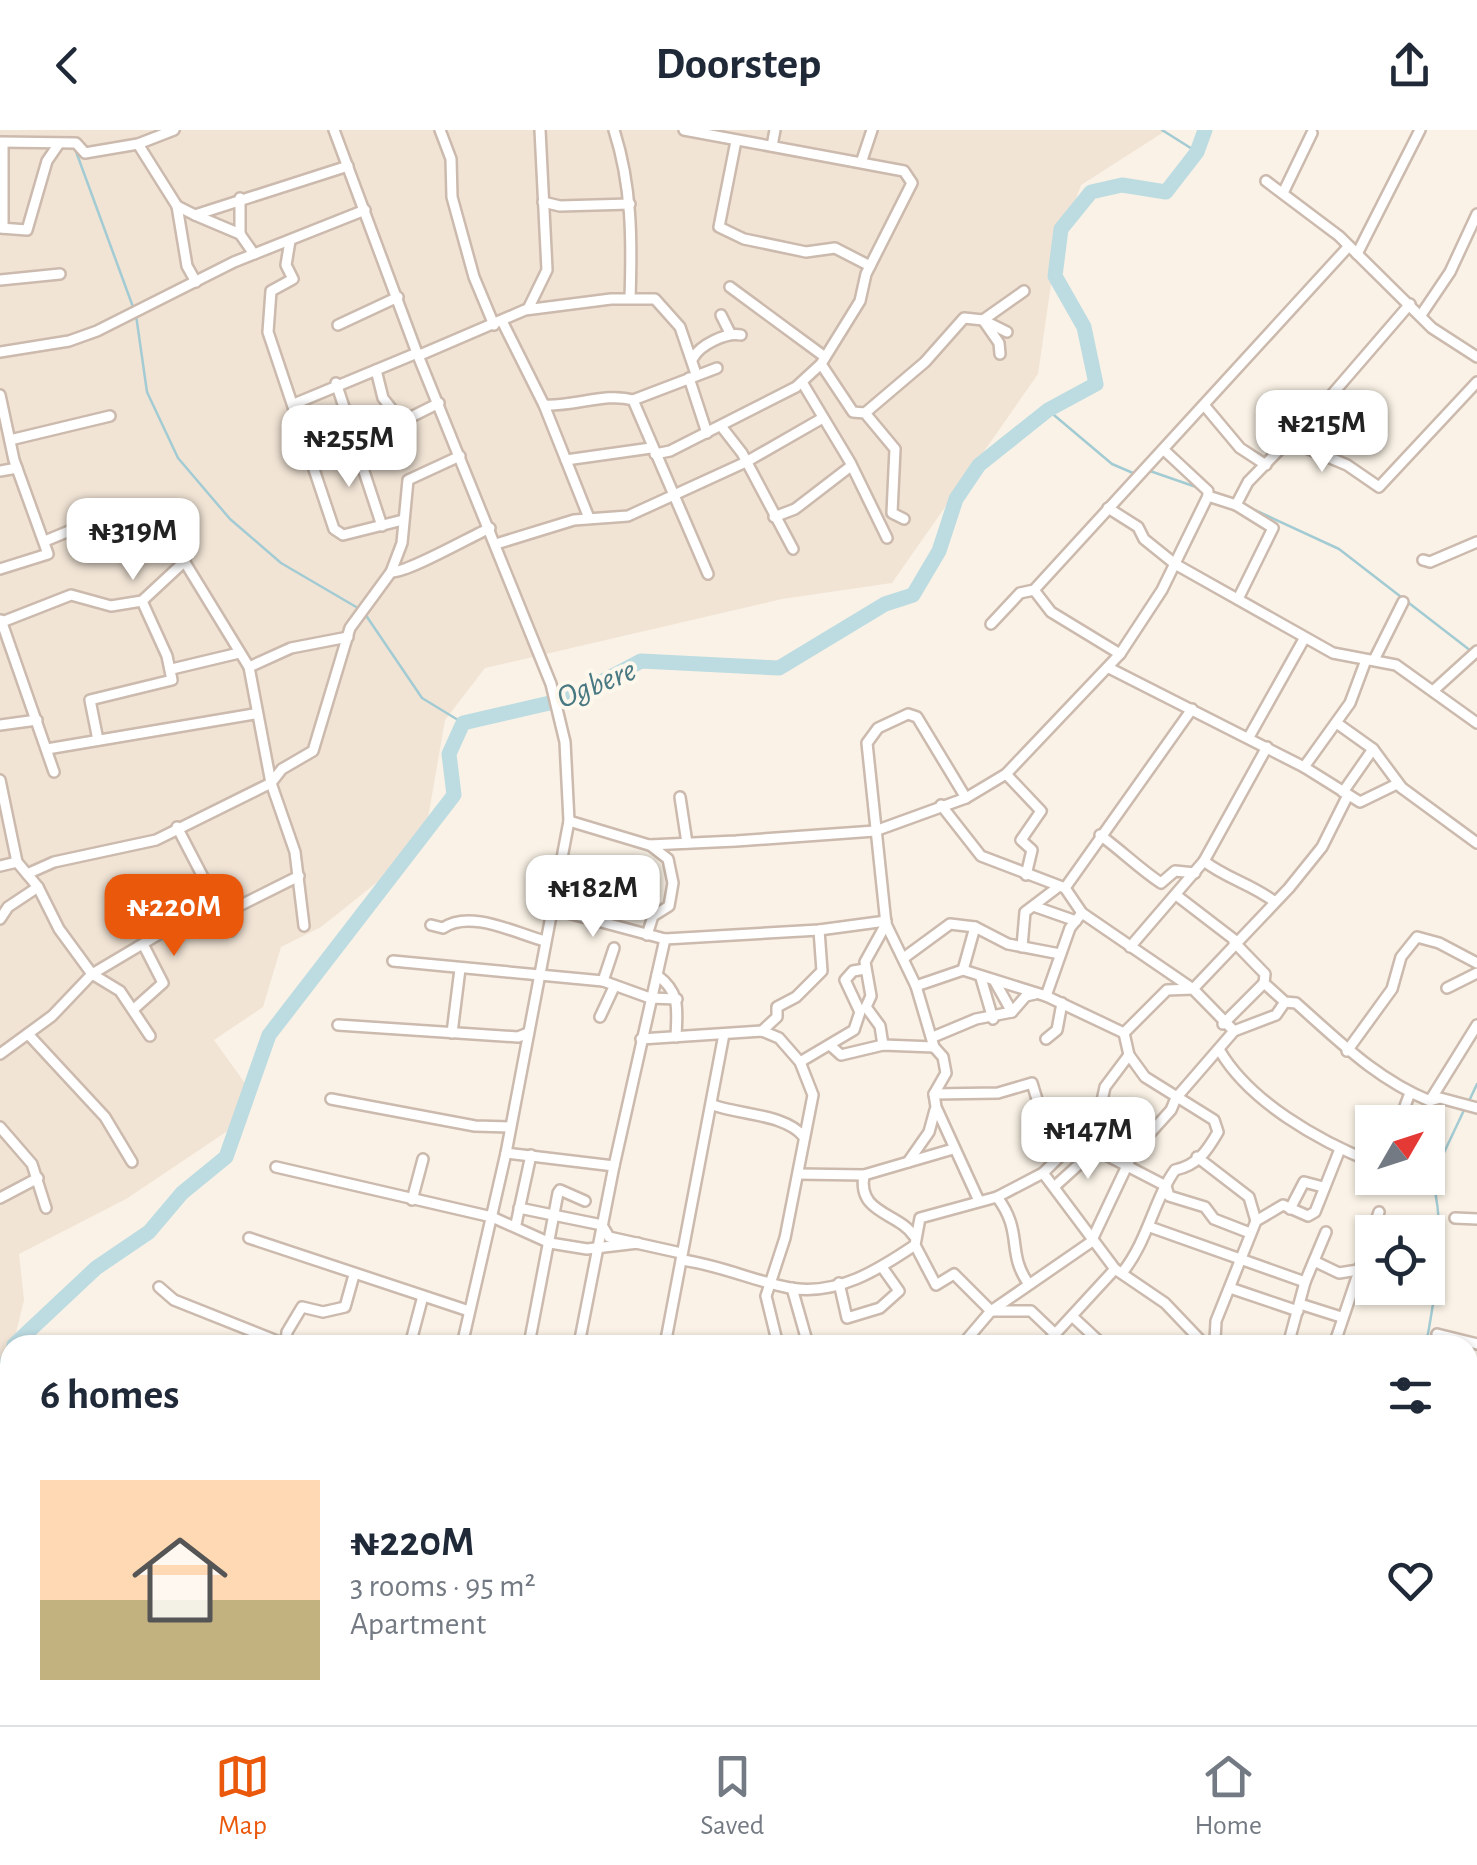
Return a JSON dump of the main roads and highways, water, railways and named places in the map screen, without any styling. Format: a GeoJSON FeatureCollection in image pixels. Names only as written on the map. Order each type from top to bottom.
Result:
{"type":"FeatureCollection","features":[{"type":"Feature","properties":{"kind":"waterway"},"geometry":{"type":"LineString","coordinates":[[1162,130],[1197,152]]}},
{"type":"Feature","properties":{"kind":"waterway","name":"Ogbere"},"geometry":{"type":"LineString","coordinates":[[25,1335],[96,1268],[149,1232],[182,1193],[226,1157],[269,1035],[454,795],[449,754],[463,723],[571,698],[641,661],[779,668],[885,604],[913,595],[939,551],[956,499],[979,465],[1048,410],[1096,384],[1084,327],[1055,276],[1061,229],[1091,192],[1122,185],[1166,192],[1197,152],[1205,130]]}},
{"type":"Feature","properties":{"kind":"waterway"},"geometry":{"type":"LineString","coordinates":[[74,146],[133,307]]}},
{"type":"Feature","properties":{"kind":"waterway"},"geometry":{"type":"LineString","coordinates":[[136,315],[147,392],[178,458],[230,519],[281,563],[363,611],[422,698],[463,723]]}},
{"type":"Feature","properties":{"kind":"waterway"},"geometry":{"type":"LineString","coordinates":[[1048,410],[1112,464],[1133,473]]}},
{"type":"Feature","properties":{"kind":"waterway"},"geometry":{"type":"LineString","coordinates":[[1150,471],[1199,488]]}},
{"type":"Feature","properties":{"kind":"waterway"},"geometry":{"type":"LineString","coordinates":[[1244,505],[1339,549],[1471,651]]}},
{"type":"Feature","properties":{"kind":"waterway"},"geometry":{"type":"LineString","coordinates":[[1469,1101],[1477,1084]]}},
{"type":"Feature","properties":{"kind":"waterway"},"geometry":{"type":"LineString","coordinates":[[1428,1335],[1439,1241],[1432,1178],[1465,1108]]}}]}
